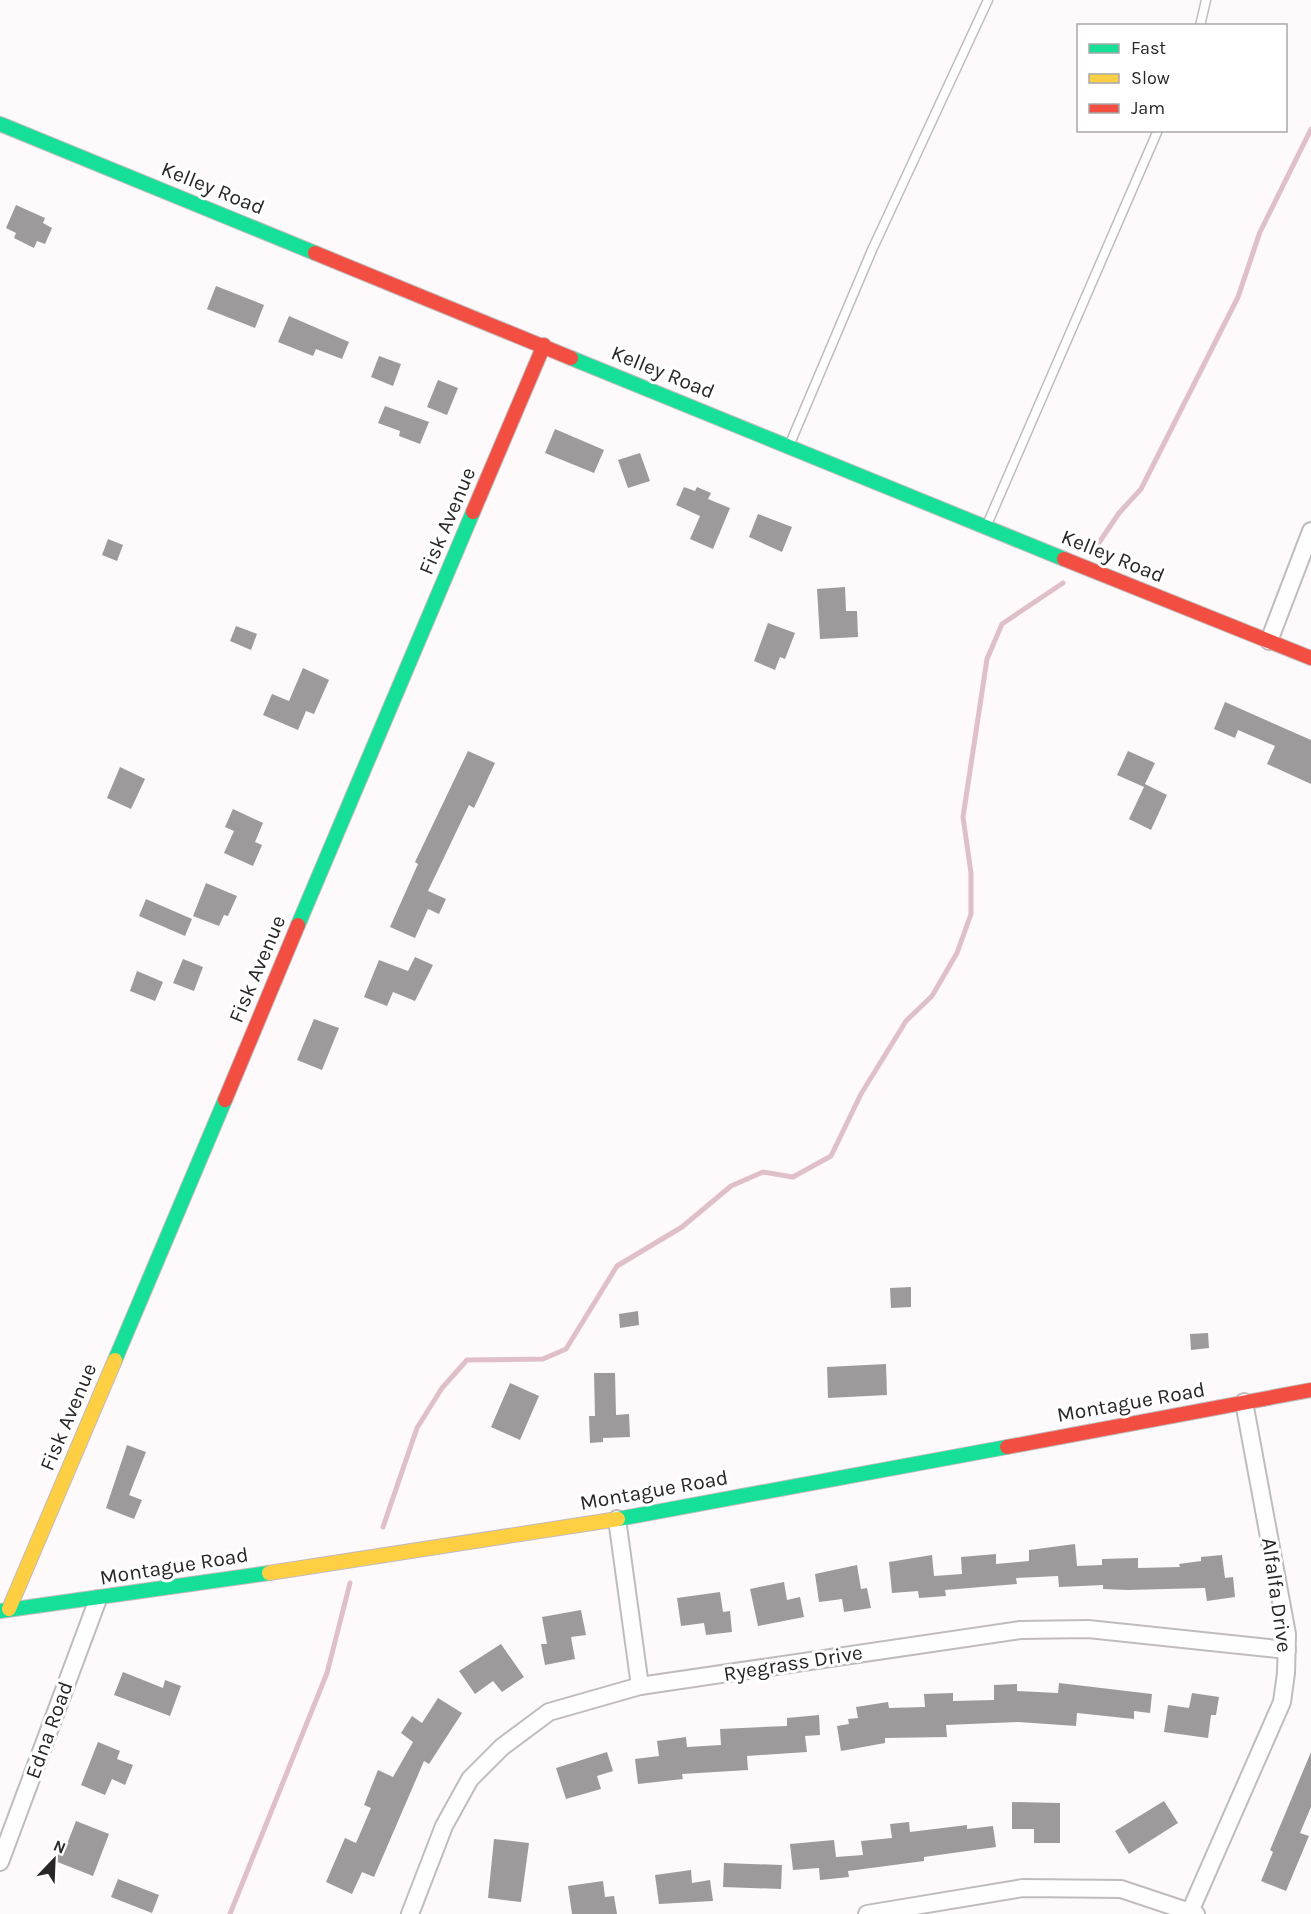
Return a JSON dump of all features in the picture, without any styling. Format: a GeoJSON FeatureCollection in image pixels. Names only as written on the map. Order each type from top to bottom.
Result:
{"type":"FeatureCollection","features":[{"type":"Feature","properties":{"kind":"street","name":"Kelley Road"},"geometry":{"type":"LineString","coordinates":[[0,124],[986,528],[1311,658]]}},
{"type":"Feature","properties":{"kind":"street","name":"Fisk Avenue"},"geometry":{"type":"LineString","coordinates":[[4,1610],[544,345]]}},
{"type":"Feature","properties":{"kind":"street"},"geometry":{"type":"LineString","coordinates":[[1269,641],[1311,531]]}},
{"type":"Feature","properties":{"kind":"street","name":"Montague Road"},"geometry":{"type":"LineString","coordinates":[[4,1610],[98,1599],[617,1519],[1311,1390]]}},
{"type":"Feature","properties":{"kind":"street","name":"Alfalfa Drive"},"geometry":{"type":"LineString","coordinates":[[1192,1913],[1282,1702],[1287,1634],[1244,1402]]}},
{"type":"Feature","properties":{"kind":"street"},"geometry":{"type":"LineString","coordinates":[[617,1519],[640,1686]]}},
{"type":"Feature","properties":{"kind":"street","name":"Edna Road"},"geometry":{"type":"LineString","coordinates":[[0,1862],[98,1599]]}},
{"type":"Feature","properties":{"kind":"street","name":"Ryegrass Drive"},"geometry":{"type":"LineString","coordinates":[[414,1913],[444,1826],[470,1779],[502,1747],[549,1712],[640,1686],[1020,1630],[1088,1629],[1287,1650]]}},
{"type":"Feature","properties":{"kind":"street"},"geometry":{"type":"LineString","coordinates":[[867,1914],[1023,1887],[1121,1889],[1192,1913]]}},
{"type":"Feature","properties":{"kind":"lane"},"geometry":{"type":"LineString","coordinates":[[789,446],[872,250],[988,0]]}},
{"type":"Feature","properties":{"kind":"lane"},"geometry":{"type":"LineString","coordinates":[[1200,24],[1206,0]]}},
{"type":"Feature","properties":{"kind":"lane"},"geometry":{"type":"LineString","coordinates":[[986,528],[1157,132]]}},
{"type":"Feature","properties":{"kind":"building"},"geometry":{"type":"Polygon","coordinates":[[[16,205],[45,218],[43,223],[52,228],[45,244],[37,241],[34,248],[14,238],[16,233],[6,228],[16,205]]]}},
{"type":"Feature","properties":{"kind":"building"},"geometry":{"type":"Polygon","coordinates":[[[216,286],[264,305],[255,328],[207,309],[216,286]]]}},
{"type":"Feature","properties":{"kind":"building"},"geometry":{"type":"Polygon","coordinates":[[[289,316],[349,342],[342,359],[316,349],[313,356],[278,342],[289,316]]]}},
{"type":"Feature","properties":{"kind":"building"},"geometry":{"type":"Polygon","coordinates":[[[379,356],[401,364],[393,386],[371,377],[379,356]]]}},
{"type":"Feature","properties":{"kind":"building"},"geometry":{"type":"Polygon","coordinates":[[[438,380],[458,388],[447,415],[427,407],[438,380]]]}},
{"type":"Feature","properties":{"kind":"building"},"geometry":{"type":"Polygon","coordinates":[[[385,406],[429,422],[420,444],[399,436],[400,431],[378,423],[385,406]]]}},
{"type":"Feature","properties":{"kind":"building"},"geometry":{"type":"Polygon","coordinates":[[[555,429],[604,450],[594,473],[545,453],[555,429]]]}},
{"type":"Feature","properties":{"kind":"building"},"geometry":{"type":"Polygon","coordinates":[[[640,453],[650,481],[628,488],[618,460],[640,453]]]}},
{"type":"Feature","properties":{"kind":"building"},"geometry":{"type":"Polygon","coordinates":[[[684,487],[695,491],[697,487],[711,493],[708,499],[730,508],[713,549],[690,539],[700,516],[676,505],[684,487]]]}},
{"type":"Feature","properties":{"kind":"building"},"geometry":{"type":"Polygon","coordinates":[[[758,514],[792,527],[782,552],[749,537],[758,514]]]}},
{"type":"Feature","properties":{"kind":"building"},"geometry":{"type":"Polygon","coordinates":[[[108,539],[123,545],[117,561],[102,555],[108,539]]]}},
{"type":"Feature","properties":{"kind":"building"},"geometry":{"type":"Polygon","coordinates":[[[845,587],[846,611],[857,611],[858,637],[820,639],[817,589],[845,587]]]}},
{"type":"Feature","properties":{"kind":"building"},"geometry":{"type":"Polygon","coordinates":[[[768,623],[795,633],[785,659],[780,657],[775,670],[754,661],[768,623]]]}},
{"type":"Feature","properties":{"kind":"building"},"geometry":{"type":"Polygon","coordinates":[[[236,626],[257,634],[251,650],[230,641],[236,626]]]}},
{"type":"Feature","properties":{"kind":"building"},"geometry":{"type":"Polygon","coordinates":[[[303,668],[329,680],[314,714],[306,711],[298,730],[263,715],[272,694],[289,701],[303,668]]]}},
{"type":"Feature","properties":{"kind":"building"},"geometry":{"type":"Polygon","coordinates":[[[1225,702],[1311,740],[1311,784],[1267,764],[1275,746],[1238,730],[1235,738],[1214,729],[1225,702]]]}},
{"type":"Feature","properties":{"kind":"building"},"geometry":{"type":"Polygon","coordinates":[[[468,751],[495,763],[474,808],[469,805],[428,891],[446,899],[439,914],[428,909],[415,938],[390,927],[418,864],[415,862],[468,751]]]}},
{"type":"Feature","properties":{"kind":"building"},"geometry":{"type":"Polygon","coordinates":[[[1128,751],[1155,763],[1145,784],[1167,795],[1151,830],[1129,819],[1144,787],[1117,775],[1128,751]]]}},
{"type":"Feature","properties":{"kind":"building"},"geometry":{"type":"Polygon","coordinates":[[[120,767],[145,779],[131,809],[107,798],[120,767]]]}},
{"type":"Feature","properties":{"kind":"building"},"geometry":{"type":"Polygon","coordinates":[[[233,809],[263,823],[255,842],[262,845],[253,866],[224,853],[234,831],[225,827],[233,809]]]}},
{"type":"Feature","properties":{"kind":"building"},"geometry":{"type":"Polygon","coordinates":[[[206,883],[237,896],[228,916],[224,915],[219,926],[193,916],[206,883]]]}},
{"type":"Feature","properties":{"kind":"building"},"geometry":{"type":"Polygon","coordinates":[[[146,899],[192,919],[185,936],[139,916],[146,899]]]}},
{"type":"Feature","properties":{"kind":"building"},"geometry":{"type":"Polygon","coordinates":[[[415,957],[433,965],[415,1001],[393,992],[387,1006],[364,997],[379,960],[408,971],[415,957]]]}},
{"type":"Feature","properties":{"kind":"building"},"geometry":{"type":"Polygon","coordinates":[[[183,959],[203,967],[194,991],[173,983],[183,959]]]}},
{"type":"Feature","properties":{"kind":"building"},"geometry":{"type":"Polygon","coordinates":[[[137,971],[163,982],[155,1001],[130,991],[137,971]]]}},
{"type":"Feature","properties":{"kind":"building"},"geometry":{"type":"Polygon","coordinates":[[[314,1019],[339,1028],[322,1070],[297,1060],[314,1019]]]}},
{"type":"Feature","properties":{"kind":"building"},"geometry":{"type":"Polygon","coordinates":[[[911,1287],[911,1307],[891,1308],[890,1288],[911,1287]]]}},
{"type":"Feature","properties":{"kind":"building"},"geometry":{"type":"Polygon","coordinates":[[[638,1311],[639,1325],[620,1328],[619,1314],[638,1311]]]}},
{"type":"Feature","properties":{"kind":"building"},"geometry":{"type":"Polygon","coordinates":[[[1208,1333],[1209,1348],[1191,1350],[1190,1334],[1208,1333]]]}},
{"type":"Feature","properties":{"kind":"building"},"geometry":{"type":"Polygon","coordinates":[[[886,1364],[887,1395],[828,1398],[827,1367],[886,1364]]]}},
{"type":"Feature","properties":{"kind":"building"},"geometry":{"type":"Polygon","coordinates":[[[594,1373],[615,1373],[616,1415],[629,1414],[630,1437],[603,1438],[603,1442],[590,1443],[589,1416],[595,1416],[594,1373]]]}},
{"type":"Feature","properties":{"kind":"building"},"geometry":{"type":"Polygon","coordinates":[[[510,1383],[539,1396],[520,1440],[491,1427],[510,1383]]]}},
{"type":"Feature","properties":{"kind":"building"},"geometry":{"type":"Polygon","coordinates":[[[127,1445],[146,1452],[129,1495],[142,1500],[134,1519],[106,1508],[127,1445]]]}},
{"type":"Feature","properties":{"kind":"building"},"geometry":{"type":"Polygon","coordinates":[[[1075,1544],[1077,1566],[1102,1565],[1102,1559],[1138,1558],[1138,1568],[1180,1567],[1179,1564],[1201,1561],[1201,1557],[1222,1555],[1225,1578],[1233,1577],[1235,1597],[1207,1601],[1205,1588],[1128,1590],[1103,1589],[1103,1585],[1059,1587],[1058,1576],[1016,1578],[1017,1584],[945,1590],[946,1596],[919,1598],[918,1591],[892,1593],[889,1562],[932,1555],[934,1576],[962,1574],[961,1557],[996,1554],[996,1564],[1029,1561],[1029,1550],[1075,1544]]]}},
{"type":"Feature","properties":{"kind":"building"},"geometry":{"type":"Polygon","coordinates":[[[857,1565],[861,1589],[867,1588],[871,1608],[844,1612],[842,1599],[819,1602],[815,1574],[857,1565]]]}},
{"type":"Feature","properties":{"kind":"building"},"geometry":{"type":"Polygon","coordinates":[[[784,1582],[787,1600],[800,1597],[804,1617],[758,1626],[750,1589],[784,1582]]]}},
{"type":"Feature","properties":{"kind":"building"},"geometry":{"type":"Polygon","coordinates":[[[720,1592],[723,1612],[730,1611],[732,1632],[706,1635],[704,1623],[681,1626],[677,1598],[720,1592]]]}},
{"type":"Feature","properties":{"kind":"building"},"geometry":{"type":"Polygon","coordinates":[[[581,1610],[586,1635],[571,1637],[575,1659],[545,1665],[541,1644],[547,1644],[542,1617],[581,1610]]]}},
{"type":"Feature","properties":{"kind":"building"},"geometry":{"type":"Polygon","coordinates":[[[501,1644],[524,1677],[502,1692],[493,1681],[475,1694],[459,1671],[501,1644]]]}},
{"type":"Feature","properties":{"kind":"building"},"geometry":{"type":"Polygon","coordinates":[[[123,1672],[163,1688],[165,1680],[181,1686],[170,1716],[114,1695],[123,1672]]]}},
{"type":"Feature","properties":{"kind":"building"},"geometry":{"type":"Polygon","coordinates":[[[1059,1683],[1152,1694],[1150,1713],[1134,1711],[1134,1719],[1077,1713],[1076,1726],[1018,1722],[946,1725],[947,1737],[885,1738],[885,1743],[841,1751],[837,1726],[849,1724],[848,1719],[858,1718],[856,1707],[888,1702],[889,1708],[925,1707],[924,1694],[953,1693],[953,1701],[994,1700],[994,1685],[1017,1684],[1017,1691],[1058,1693],[1059,1683]]]}},
{"type":"Feature","properties":{"kind":"building"},"geometry":{"type":"Polygon","coordinates":[[[1192,1693],[1219,1697],[1216,1715],[1211,1715],[1208,1738],[1164,1732],[1168,1705],[1189,1708],[1192,1693]]]}},
{"type":"Feature","properties":{"kind":"building"},"geometry":{"type":"Polygon","coordinates":[[[438,1698],[462,1713],[429,1764],[424,1761],[374,1877],[362,1872],[352,1894],[326,1882],[345,1838],[356,1843],[371,1808],[364,1805],[378,1770],[393,1777],[413,1742],[401,1733],[412,1716],[422,1723],[438,1698]]]}},
{"type":"Feature","properties":{"kind":"building"},"geometry":{"type":"Polygon","coordinates":[[[819,1715],[820,1735],[805,1736],[807,1752],[747,1756],[748,1770],[682,1774],[683,1779],[638,1784],[635,1759],[659,1756],[657,1741],[686,1737],[687,1747],[721,1745],[720,1729],[787,1726],[787,1718],[819,1715]]]}},
{"type":"Feature","properties":{"kind":"building"},"geometry":{"type":"Polygon","coordinates":[[[98,1742],[120,1751],[117,1759],[133,1765],[125,1785],[112,1779],[105,1795],[81,1785],[98,1742]]]}},
{"type":"Feature","properties":{"kind":"building"},"geometry":{"type":"Polygon","coordinates":[[[607,1752],[613,1771],[597,1776],[601,1789],[566,1799],[556,1768],[607,1752]]]}},
{"type":"Feature","properties":{"kind":"building"},"geometry":{"type":"Polygon","coordinates":[[[1311,1752],[1311,1807],[1300,1833],[1309,1836],[1286,1891],[1261,1881],[1273,1852],[1270,1850],[1311,1752]]]}},
{"type":"Feature","properties":{"kind":"building"},"geometry":{"type":"Polygon","coordinates":[[[1164,1801],[1178,1823],[1129,1854],[1115,1831],[1164,1801]]]}},
{"type":"Feature","properties":{"kind":"building"},"geometry":{"type":"Polygon","coordinates":[[[1012,1802],[1060,1803],[1060,1843],[1034,1843],[1034,1829],[1012,1829],[1012,1802]]]}},
{"type":"Feature","properties":{"kind":"building"},"geometry":{"type":"Polygon","coordinates":[[[76,1821],[109,1834],[93,1876],[55,1861],[63,1842],[67,1844],[76,1821]]]}},
{"type":"Feature","properties":{"kind":"building"},"geometry":{"type":"Polygon","coordinates":[[[909,1822],[910,1832],[967,1825],[967,1829],[993,1826],[996,1847],[924,1857],[924,1861],[848,1871],[849,1877],[820,1880],[819,1868],[793,1870],[790,1844],[834,1840],[836,1857],[863,1855],[861,1841],[892,1838],[890,1824],[909,1822]]]}},
{"type":"Feature","properties":{"kind":"building"},"geometry":{"type":"Polygon","coordinates":[[[494,1839],[529,1843],[521,1902],[488,1898],[494,1839]]]}},
{"type":"Feature","properties":{"kind":"building"},"geometry":{"type":"Polygon","coordinates":[[[724,1863],[782,1865],[781,1889],[723,1887],[724,1863]]]}},
{"type":"Feature","properties":{"kind":"building"},"geometry":{"type":"Polygon","coordinates":[[[691,1870],[692,1883],[710,1880],[713,1901],[659,1904],[655,1875],[691,1870]]]}},
{"type":"Feature","properties":{"kind":"building"},"geometry":{"type":"Polygon","coordinates":[[[118,1879],[159,1895],[152,1913],[111,1897],[118,1879]]]}},
{"type":"Feature","properties":{"kind":"building"},"geometry":{"type":"Polygon","coordinates":[[[603,1881],[605,1897],[614,1896],[617,1914],[572,1914],[568,1886],[603,1881]]]}},
{"type":"Feature","properties":{"kind":"waterway"},"geometry":{"type":"LineString","coordinates":[[1092,553],[1119,513],[1141,489],[1238,297],[1260,232],[1311,129]]}},
{"type":"Feature","properties":{"kind":"waterway"},"geometry":{"type":"LineString","coordinates":[[383,1527],[417,1428],[442,1388],[467,1360],[543,1359],[566,1349],[617,1266],[682,1227],[731,1186],[763,1172],[793,1177],[831,1156],[861,1094],[906,1021],[932,996],[957,953],[971,914],[971,873],[963,817],[987,659],[1002,624],[1063,583]]}},
{"type":"Feature","properties":{"kind":"waterway"},"geometry":{"type":"LineString","coordinates":[[230,1914],[327,1673],[350,1583]]}},
{"type":"Feature","properties":{"kind":"traffic: fast"},"geometry":{"type":"LineString","coordinates":[[0,124],[315,253]]}},
{"type":"Feature","properties":{"kind":"traffic: fast"},"geometry":{"type":"LineString","coordinates":[[571,358],[1064,559]]}},
{"type":"Feature","properties":{"kind":"traffic: fast"},"geometry":{"type":"LineString","coordinates":[[298,925],[473,512]]}},
{"type":"Feature","properties":{"kind":"traffic: fast"},"geometry":{"type":"LineString","coordinates":[[115,1360],[225,1100]]}},
{"type":"Feature","properties":{"kind":"traffic: fast"},"geometry":{"type":"LineString","coordinates":[[618,1519],[1007,1447]]}},
{"type":"Feature","properties":{"kind":"traffic: fast"},"geometry":{"type":"LineString","coordinates":[[0,1611],[269,1573]]}},
{"type":"Feature","properties":{"kind":"traffic: slow"},"geometry":{"type":"LineString","coordinates":[[9,1609],[115,1360]]}},
{"type":"Feature","properties":{"kind":"traffic: slow"},"geometry":{"type":"LineString","coordinates":[[269,1573],[618,1519]]}},
{"type":"Feature","properties":{"kind":"traffic: jam"},"geometry":{"type":"LineString","coordinates":[[315,253],[571,358]]}},
{"type":"Feature","properties":{"kind":"traffic: jam"},"geometry":{"type":"LineString","coordinates":[[473,512],[544,345]]}},
{"type":"Feature","properties":{"kind":"traffic: jam"},"geometry":{"type":"LineString","coordinates":[[1064,559],[1311,658]]}},
{"type":"Feature","properties":{"kind":"traffic: jam"},"geometry":{"type":"LineString","coordinates":[[225,1100],[298,925]]}},
{"type":"Feature","properties":{"kind":"traffic: jam"},"geometry":{"type":"LineString","coordinates":[[1007,1447],[1311,1390]]}}]}
